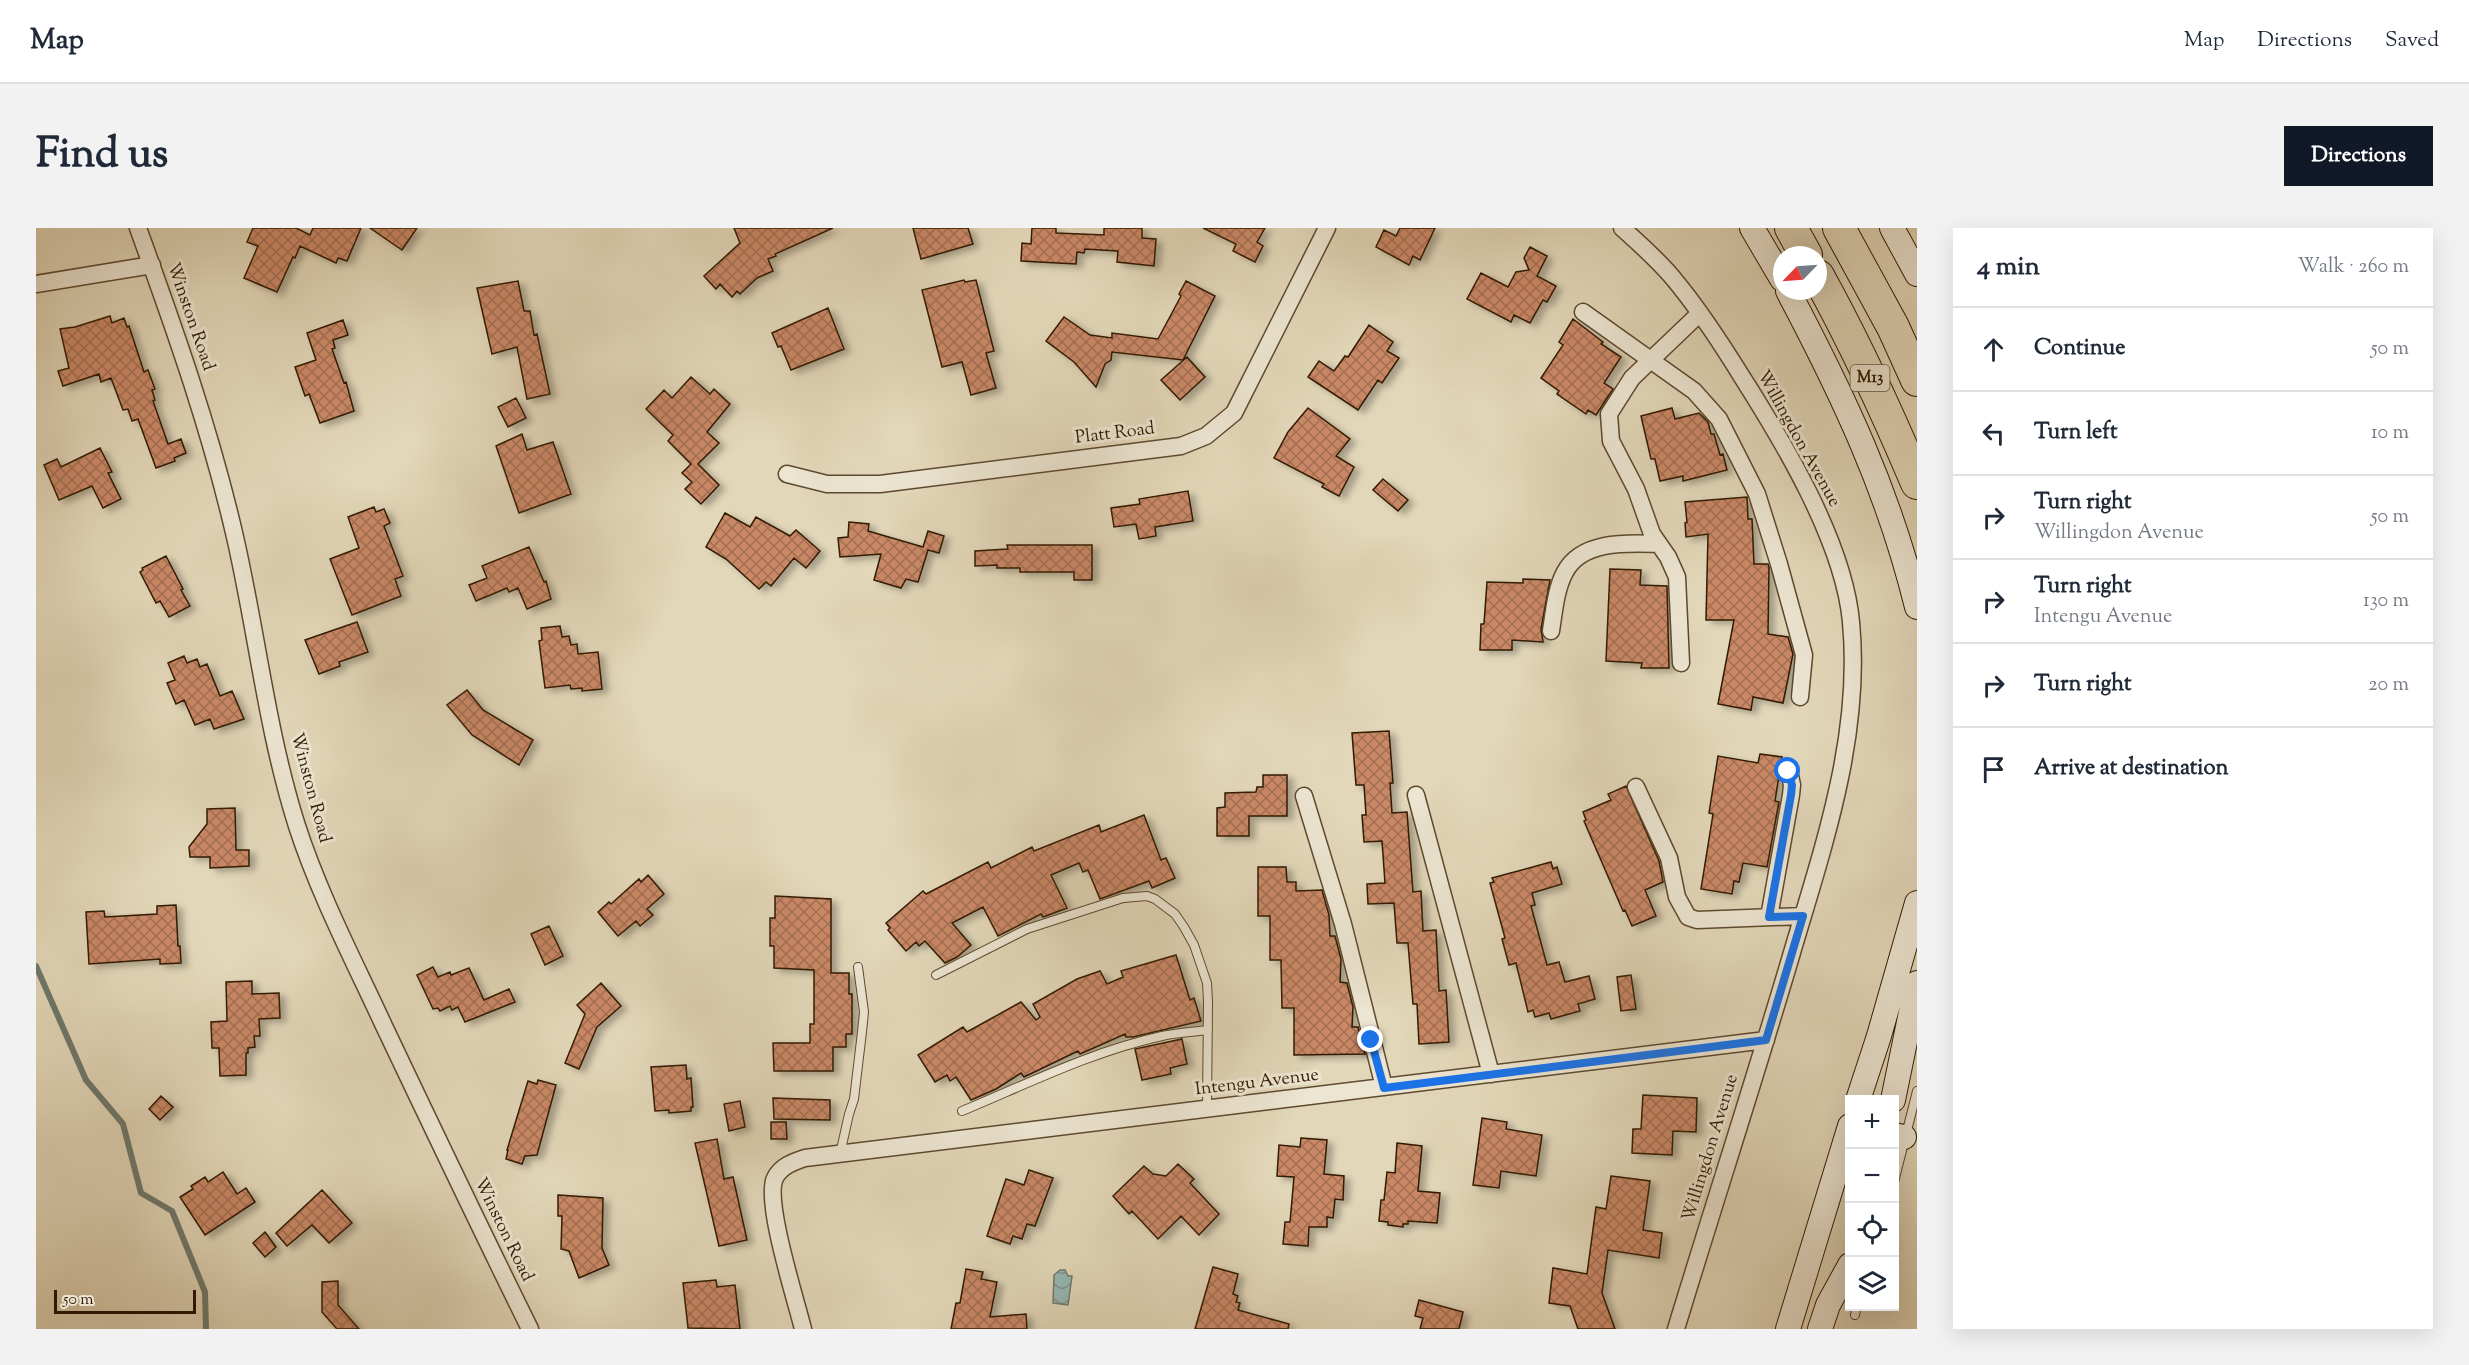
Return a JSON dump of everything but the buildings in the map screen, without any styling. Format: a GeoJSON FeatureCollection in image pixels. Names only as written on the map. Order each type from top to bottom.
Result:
{"type":"FeatureCollection","features":[{"type":"Feature","properties":{"kind":"highway"},"geometry":{"type":"LineString","coordinates":[[1791,228],[1801,246]]}},
{"type":"Feature","properties":{"kind":"highway","name":"M13"},"geometry":{"type":"LineString","coordinates":[[1839,228],[1893,327],[1917,380]]}},
{"type":"Feature","properties":{"kind":"highway","name":"M13"},"geometry":{"type":"LineString","coordinates":[[1827,294],[1876,390],[1917,483]]}},
{"type":"Feature","properties":{"kind":"main road"},"geometry":{"type":"LineString","coordinates":[[1752,228],[1773,264]]}},
{"type":"Feature","properties":{"kind":"main road"},"geometry":{"type":"LineString","coordinates":[[1892,228],[1917,274]]}},
{"type":"Feature","properties":{"kind":"main road"},"geometry":{"type":"LineString","coordinates":[[1793,300],[1825,360],[1864,443],[1891,512],[1917,608]]}},
{"type":"Feature","properties":{"kind":"main road"},"geometry":{"type":"LineString","coordinates":[[1860,1095],[1917,903]]}},
{"type":"Feature","properties":{"kind":"main road"},"geometry":{"type":"LineString","coordinates":[[1894,1095],[1917,983]]}},
{"type":"Feature","properties":{"kind":"main road"},"geometry":{"type":"LineString","coordinates":[[1788,1329],[1826,1199],[1845,1144]]}},
{"type":"Feature","properties":{"kind":"main road"},"geometry":{"type":"LineString","coordinates":[[1826,1199],[1845,1188]]}},
{"type":"Feature","properties":{"kind":"main road"},"geometry":{"type":"LineString","coordinates":[[1820,1329],[1828,1305],[1845,1274]]}},
{"type":"Feature","properties":{"kind":"street","name":"Winston Road"},"geometry":{"type":"LineString","coordinates":[[138,228],[183,353],[222,481],[238,550],[280,765],[298,830],[316,877],[376,1008],[530,1329]]}},
{"type":"Feature","properties":{"kind":"street","name":"Platt Road"},"geometry":{"type":"LineString","coordinates":[[788,474],[827,484],[880,484],[1181,446],[1206,436],[1234,413],[1327,228]]}},
{"type":"Feature","properties":{"kind":"street","name":"Willingdon Avenue"},"geometry":{"type":"LineString","coordinates":[[1622,228],[1673,278],[1700,313],[1766,414],[1807,488],[1841,575],[1851,621],[1849,723],[1834,809],[1766,1040],[1676,1329]]}},
{"type":"Feature","properties":{"kind":"street"},"geometry":{"type":"LineString","coordinates":[[36,284],[152,265]]}},
{"type":"Feature","properties":{"kind":"street"},"geometry":{"type":"LineString","coordinates":[[1583,312],[1694,391],[1719,419],[1757,494],[1804,655],[1800,697]]}},
{"type":"Feature","properties":{"kind":"street"},"geometry":{"type":"LineString","coordinates":[[1681,663],[1677,577],[1668,557],[1658,544],[1636,489],[1611,441],[1609,414],[1632,378],[1700,313]]}},
{"type":"Feature","properties":{"kind":"street"},"geometry":{"type":"LineString","coordinates":[[1551,631],[1564,573],[1572,561],[1589,551],[1618,543],[1658,544]]}},
{"type":"Feature","properties":{"kind":"street"},"geometry":{"type":"LineString","coordinates":[[1769,917],[1791,795],[1792,785],[1788,771]]}},
{"type":"Feature","properties":{"kind":"street"},"geometry":{"type":"LineString","coordinates":[[1636,786],[1669,858],[1677,897],[1688,917],[1697,920],[1803,916]]}},
{"type":"Feature","properties":{"kind":"street"},"geometry":{"type":"LineString","coordinates":[[1416,795],[1491,1074]]}},
{"type":"Feature","properties":{"kind":"street"},"geometry":{"type":"LineString","coordinates":[[1304,796],[1343,924],[1384,1088]]}},
{"type":"Feature","properties":{"kind":"street","name":"Intengu Avenue"},"geometry":{"type":"LineString","coordinates":[[803,1329],[774,1215],[772,1193],[774,1179],[782,1169],[805,1158],[1766,1040]]}},
{"type":"Feature","properties":{"kind":"lane"},"geometry":{"type":"LineString","coordinates":[[936,975],[1027,929],[1123,898],[1147,896],[1175,914],[1194,945],[1207,983],[1207,1109]]}},
{"type":"Feature","properties":{"kind":"lane"},"geometry":{"type":"LineString","coordinates":[[840,1154],[854,1099],[862,1032],[863,1005],[858,967]]}},
{"type":"Feature","properties":{"kind":"lane"},"geometry":{"type":"LineString","coordinates":[[962,1111],[1094,1057],[1139,1042],[1208,1030]]}},
{"type":"Feature","properties":{"kind":"lane"},"geometry":{"type":"LineString","coordinates":[[1899,1162],[1917,1091]]}},
{"type":"Feature","properties":{"kind":"water"},"geometry":{"type":"Polygon","coordinates":[[[1060,1270],[1065,1270],[1068,1276],[1072,1276],[1068,1305],[1053,1303],[1054,1275],[1060,1270]]]}},
{"type":"Feature","properties":{"kind":"waterway"},"geometry":{"type":"LineString","coordinates":[[36,966],[86,1080],[123,1124],[141,1193],[172,1211],[205,1292],[206,1329]]}},
{"type":"Feature","properties":{"kind":"route"},"geometry":{"type":"LineString","coordinates":[[1371,1040],[1384,1088],[1766,1040],[1803,916],[1769,917],[1791,795],[1792,785],[1788,771]]}}]}
